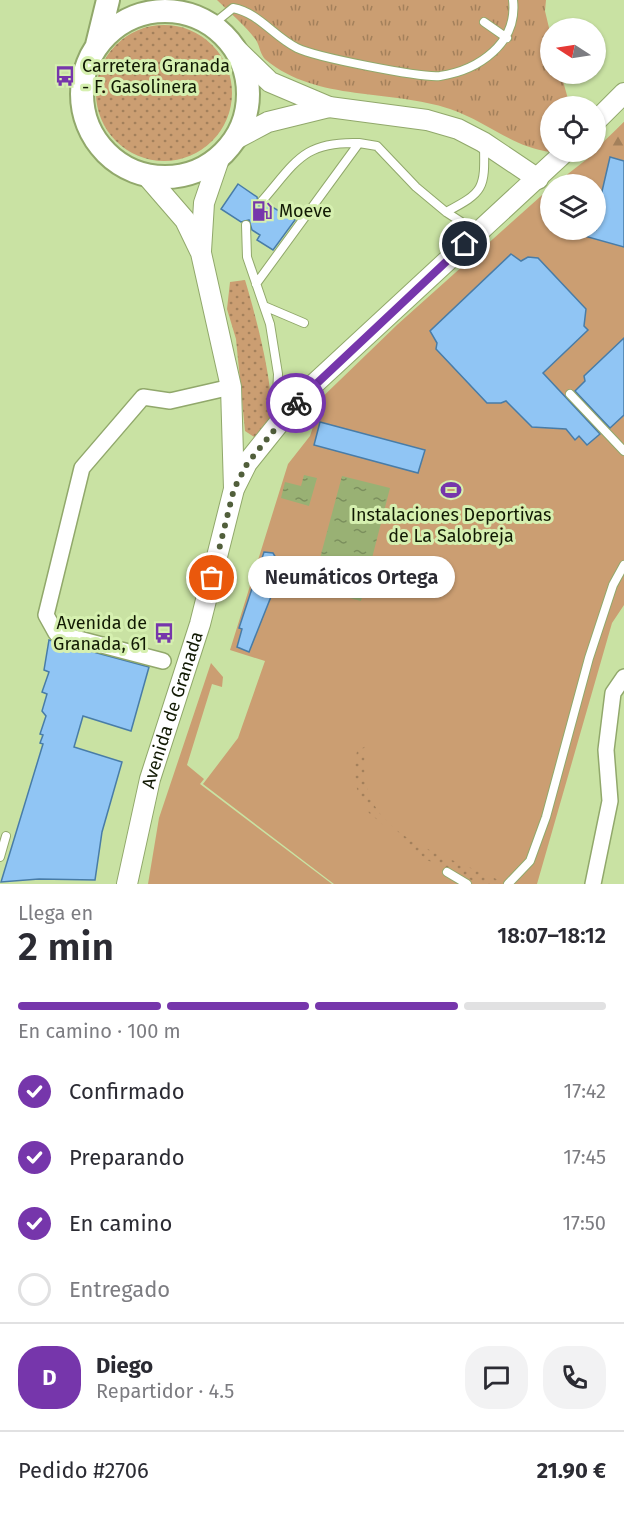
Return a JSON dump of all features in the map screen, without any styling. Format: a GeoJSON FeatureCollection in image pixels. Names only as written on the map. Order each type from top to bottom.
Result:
{"type":"FeatureCollection","features":[{"type":"Feature","properties":{"kind":"main road"},"geometry":{"type":"LineString","coordinates":[[97,46],[114,28],[135,16],[177,6],[212,25],[233,46],[245,72],[248,100],[241,128],[227,148],[210,164],[186,174],[159,177],[146,175],[133,171],[111,157],[97,141],[88,124],[83,104],[83,84],[86,71],[97,46],[108,0]]}},
{"type":"Feature","properties":{"kind":"street"},"geometry":{"type":"LineString","coordinates":[[233,46],[270,82],[329,107],[427,120],[458,129],[483,142],[538,179]]}},
{"type":"Feature","properties":{"kind":"street"},"geometry":{"type":"LineString","coordinates":[[606,111],[624,93]]}},
{"type":"Feature","properties":{"kind":"street"},"geometry":{"type":"LineString","coordinates":[[227,148],[268,122],[329,107]]}},
{"type":"Feature","properties":{"kind":"street","name":"Avenida de Granada"},"geometry":{"type":"LineString","coordinates":[[201,253],[204,203],[210,178],[227,148]]}},
{"type":"Feature","properties":{"kind":"street"},"geometry":{"type":"LineString","coordinates":[[234,489],[247,464],[300,397],[556,162]]}},
{"type":"Feature","properties":{"kind":"street","name":"Avenida de Granada"},"geometry":{"type":"LineString","coordinates":[[127,884],[150,779],[200,624],[234,489],[231,387],[201,253],[184,220],[146,175]]}},
{"type":"Feature","properties":{"kind":"street"},"geometry":{"type":"LineString","coordinates":[[163,662],[56,633],[46,615],[79,480],[82,468],[143,397],[170,401],[231,387]]}},
{"type":"Feature","properties":{"kind":"street"},"geometry":{"type":"LineString","coordinates":[[592,884],[610,801],[606,750],[613,693],[624,677]]}},
{"type":"Feature","properties":{"kind":"lane"},"geometry":{"type":"LineString","coordinates":[[212,25],[232,8],[246,10],[297,48],[322,57],[437,76],[479,63],[507,39],[513,19],[513,0]]}},
{"type":"Feature","properties":{"kind":"lane"},"geometry":{"type":"LineString","coordinates":[[484,22],[507,39]]}},
{"type":"Feature","properties":{"kind":"lane"},"geometry":{"type":"LineString","coordinates":[[262,201],[306,151],[333,142],[359,143],[377,146],[416,187],[446,212],[463,223],[482,229]]}},
{"type":"Feature","properties":{"kind":"lane"},"geometry":{"type":"LineString","coordinates":[[446,212],[472,198],[482,186],[485,166],[483,142]]}},
{"type":"Feature","properties":{"kind":"lane"},"geometry":{"type":"LineString","coordinates":[[256,284],[359,143]]}},
{"type":"Feature","properties":{"kind":"lane"},"geometry":{"type":"LineString","coordinates":[[246,225],[247,257],[270,324],[278,374],[276,430]]}},
{"type":"Feature","properties":{"kind":"lane"},"geometry":{"type":"LineString","coordinates":[[264,306],[304,323]]}},
{"type":"Feature","properties":{"kind":"lane"},"geometry":{"type":"LineString","coordinates":[[570,394],[624,451]]}},
{"type":"Feature","properties":{"kind":"lane"},"geometry":{"type":"LineString","coordinates":[[508,884],[530,861],[546,817],[589,658],[614,585],[624,566]]}},
{"type":"Feature","properties":{"kind":"lane"},"geometry":{"type":"LineString","coordinates":[[0,857],[6,836]]}},
{"type":"Feature","properties":{"kind":"lane"},"geometry":{"type":"LineString","coordinates":[[447,872],[467,884]]}},
{"type":"Feature","properties":{"kind":"green space"},"geometry":{"type":"Polygon","coordinates":[[[217,0],[546,0],[547,18],[540,18],[540,84],[564,84],[567,96],[540,96],[540,150],[536,149],[523,145],[450,109],[308,83],[266,60],[256,40],[217,0]]]}},
{"type":"Feature","properties":{"kind":"green space"},"geometry":{"type":"Polygon","coordinates":[[[164,25],[190,30],[202,36],[212,45],[221,55],[227,67],[232,93],[227,119],[221,131],[212,141],[202,150],[190,156],[164,161],[138,156],[126,150],[116,141],[107,131],[101,119],[96,93],[101,67],[107,55],[116,45],[126,36],[138,30],[164,25]]]}},
{"type":"Feature","properties":{"kind":"green space","name":"Instalaciones Deportivas de La Salobreja"},"geometry":{"type":"Polygon","coordinates":[[[624,122],[624,605],[612,623],[537,884],[334,884],[203,784],[238,738],[265,661],[230,650],[288,464],[310,436],[315,421],[310,409],[398,324],[540,197],[540,240],[606,240],[606,174],[568,174],[583,162],[606,162],[606,141],[624,122]]]}},
{"type":"Feature","properties":{"kind":"green space"},"geometry":{"type":"Polygon","coordinates":[[[624,122],[624,154],[610,157],[606,154],[606,139],[624,122]]]}},
{"type":"Feature","properties":{"kind":"green space"},"geometry":{"type":"Polygon","coordinates":[[[245,280],[265,357],[271,401],[271,419],[267,430],[257,439],[245,431],[236,339],[227,309],[230,282],[245,280]]]}},
{"type":"Feature","properties":{"kind":"green space"},"geometry":{"type":"Polygon","coordinates":[[[211,663],[223,677],[222,687],[212,684],[187,765],[204,779],[200,784],[332,884],[148,884],[159,818],[211,663]]]}},
{"type":"Feature","properties":{"kind":"green space"},"geometry":{"type":"Polygon","coordinates":[[[366,746],[365,777],[372,801],[386,821],[406,837],[428,849],[503,882],[480,884],[427,860],[369,813],[357,789],[354,770],[357,751],[366,746]]]}},
{"type":"Feature","properties":{"kind":"water"},"geometry":{"type":"Polygon","coordinates":[[[304,475],[317,478],[309,506],[281,498],[285,482],[301,486],[304,475]]]}},
{"type":"Feature","properties":{"kind":"water"},"geometry":{"type":"Polygon","coordinates":[[[342,476],[390,488],[361,601],[312,588],[342,476]]]}},
{"type":"Feature","properties":{"kind":"building"},"geometry":{"type":"Polygon","coordinates":[[[610,157],[624,161],[624,247],[599,240],[606,240],[606,174],[610,157]]]}},
{"type":"Feature","properties":{"kind":"building"},"geometry":{"type":"Polygon","coordinates":[[[238,184],[257,197],[259,206],[267,204],[295,220],[273,250],[257,240],[260,235],[252,230],[249,220],[241,222],[221,209],[238,184]]]}},
{"type":"Feature","properties":{"kind":"building"},"geometry":{"type":"Polygon","coordinates":[[[511,254],[521,261],[528,257],[538,258],[586,309],[584,326],[588,330],[543,373],[600,434],[587,445],[579,436],[575,440],[566,429],[532,427],[506,401],[487,403],[436,349],[437,343],[430,331],[511,254]]]}},
{"type":"Feature","properties":{"kind":"building"},"geometry":{"type":"Polygon","coordinates":[[[624,338],[624,415],[610,428],[575,391],[585,381],[584,376],[624,338]]]}},
{"type":"Feature","properties":{"kind":"building"},"geometry":{"type":"Polygon","coordinates":[[[320,422],[425,450],[418,473],[314,445],[320,422]]]}},
{"type":"Feature","properties":{"kind":"building"},"geometry":{"type":"Polygon","coordinates":[[[264,552],[273,553],[276,558],[274,577],[278,579],[249,652],[237,647],[242,629],[239,628],[264,552]]]}},
{"type":"Feature","properties":{"kind":"building"},"geometry":{"type":"Polygon","coordinates":[[[49,640],[149,667],[131,731],[83,716],[74,747],[122,762],[102,832],[95,880],[39,879],[1,882],[43,744],[40,743],[43,735],[40,734],[46,716],[42,711],[47,694],[42,692],[49,672],[44,670],[49,640]]]}},
{"type":"Feature","properties":{"kind":"way so far"},"geometry":{"type":"LineString","coordinates":[[212,578],[234,489],[247,464],[296,403]]}},
{"type":"Feature","properties":{"kind":"place","name":"Carretera Granada - F. Gasolinera"},"geometry":{"type":"Point","coordinates":[65,76]}},
{"type":"Feature","properties":{"kind":"place","name":"Moeve"},"geometry":{"type":"Point","coordinates":[262,211]}},
{"type":"Feature","properties":{"kind":"place","name":"Instalaciones Deportivas de La Salobreja"},"geometry":{"type":"Point","coordinates":[451,490]}},
{"type":"Feature","properties":{"kind":"place","name":"Neumáticos Ortega"},"geometry":{"type":"Point","coordinates":[212,578]}},
{"type":"Feature","properties":{"kind":"place","name":"Avenida de Granada, 61"},"geometry":{"type":"Point","coordinates":[164,633]}},
{"type":"Feature","properties":{"kind":"route"},"geometry":{"type":"LineString","coordinates":[[296,403],[465,244]]}}]}
